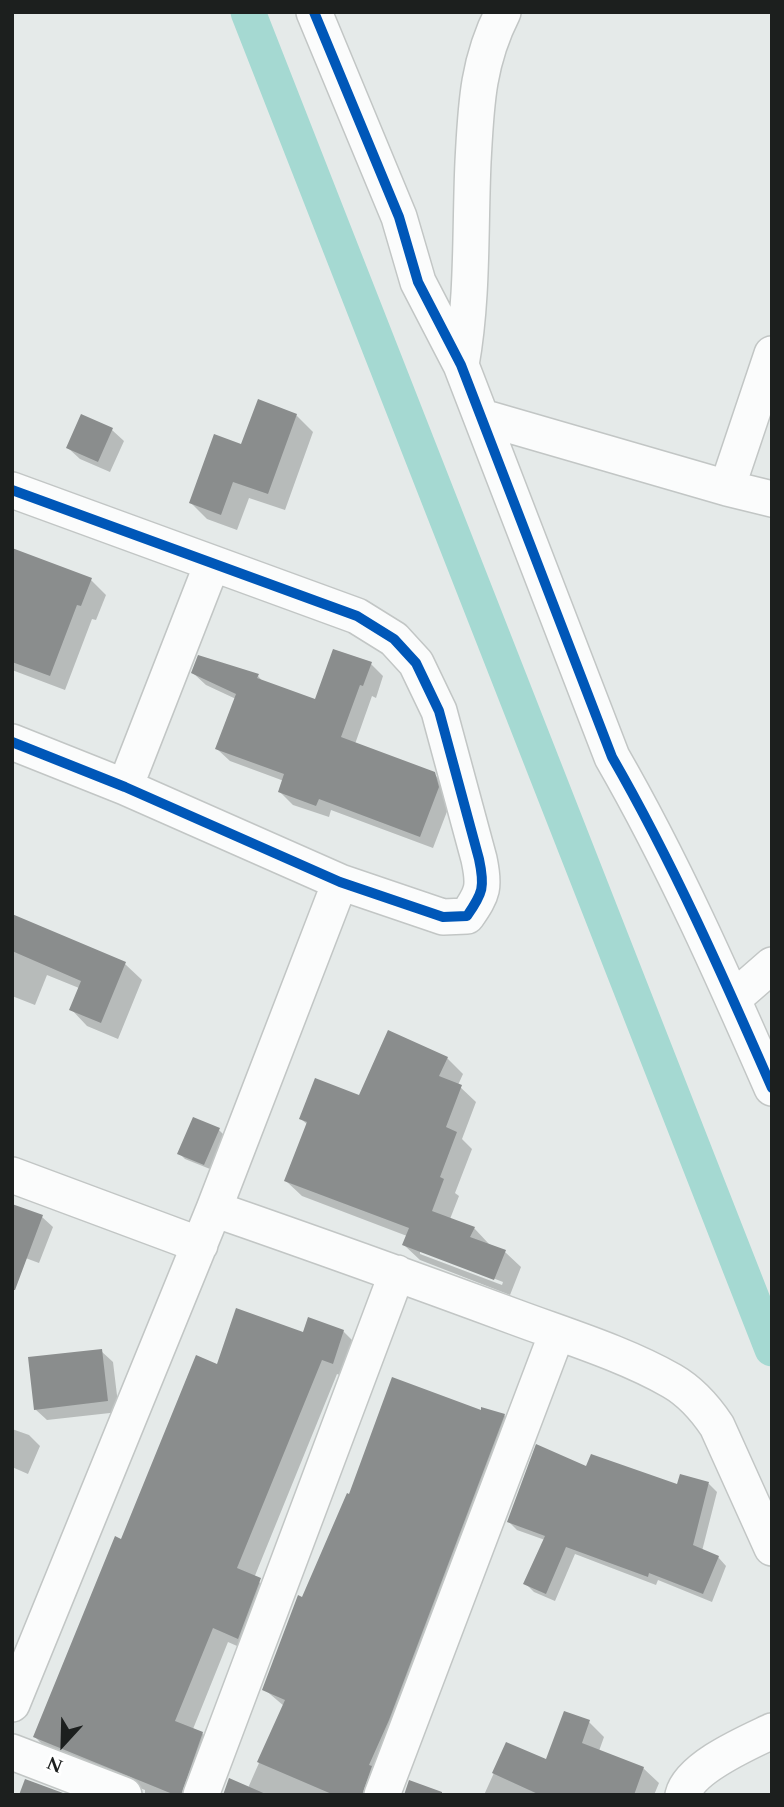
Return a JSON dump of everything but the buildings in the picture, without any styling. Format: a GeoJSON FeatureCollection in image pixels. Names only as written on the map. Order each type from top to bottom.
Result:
{"type":"FeatureCollection","features":[{"type":"Feature","properties":{"kind":"street"},"geometry":{"type":"LineString","coordinates":[[314,12],[399,216],[418,282],[461,365],[612,757],[645,815],[733,999],[772,1088]]}},
{"type":"Feature","properties":{"kind":"street"},"geometry":{"type":"LineString","coordinates":[[461,365],[467,334],[476,103],[481,71],[491,37],[503,12]]}},
{"type":"Feature","properties":{"kind":"street"},"geometry":{"type":"LineString","coordinates":[[727,488],[772,354]]}},
{"type":"Feature","properties":{"kind":"street"},"geometry":{"type":"LineString","coordinates":[[481,417],[772,499]]}},
{"type":"Feature","properties":{"kind":"street"},"geometry":{"type":"LineString","coordinates":[[12,489],[357,616],[394,639],[416,663],[439,711],[484,881],[481,897],[467,916],[443,917],[340,882],[125,787],[12,742]]}},
{"type":"Feature","properties":{"kind":"street"},"geometry":{"type":"LineString","coordinates":[[125,787],[212,564]]}},
{"type":"Feature","properties":{"kind":"street"},"geometry":{"type":"LineString","coordinates":[[14,1697],[200,1245],[340,882]]}},
{"type":"Feature","properties":{"kind":"street"},"geometry":{"type":"LineString","coordinates":[[733,999],[772,965]]}},
{"type":"Feature","properties":{"kind":"street"},"geometry":{"type":"LineString","coordinates":[[12,1175],[200,1245]]}},
{"type":"Feature","properties":{"kind":"street"},"geometry":{"type":"LineString","coordinates":[[214,1209],[557,1333],[653,1371],[675,1383],[700,1404],[717,1426],[772,1548]]}},
{"type":"Feature","properties":{"kind":"street"},"geometry":{"type":"LineString","coordinates":[[201,1795],[397,1273]]}},
{"type":"Feature","properties":{"kind":"street"},"geometry":{"type":"LineString","coordinates":[[382,1795],[557,1333]]}},
{"type":"Feature","properties":{"kind":"street"},"geometry":{"type":"LineString","coordinates":[[683,1795],[690,1780],[709,1766],[772,1731]]}},
{"type":"Feature","properties":{"kind":"street"},"geometry":{"type":"LineString","coordinates":[[12,1752],[124,1795]]}},
{"type":"Feature","properties":{"kind":"waterway"},"geometry":{"type":"LineString","coordinates":[[248,12],[772,1349]]}},
{"type":"Feature","properties":{"kind":"cycle path"},"geometry":{"type":"LineString","coordinates":[[314,12],[399,217],[418,282],[461,365],[612,757],[677,879],[772,1088]]}},
{"type":"Feature","properties":{"kind":"cycle path"},"geometry":{"type":"LineString","coordinates":[[12,490],[357,616],[394,639],[416,663],[439,711],[479,859],[481,889],[467,916],[443,917],[340,882],[125,787],[12,742]]}}]}
